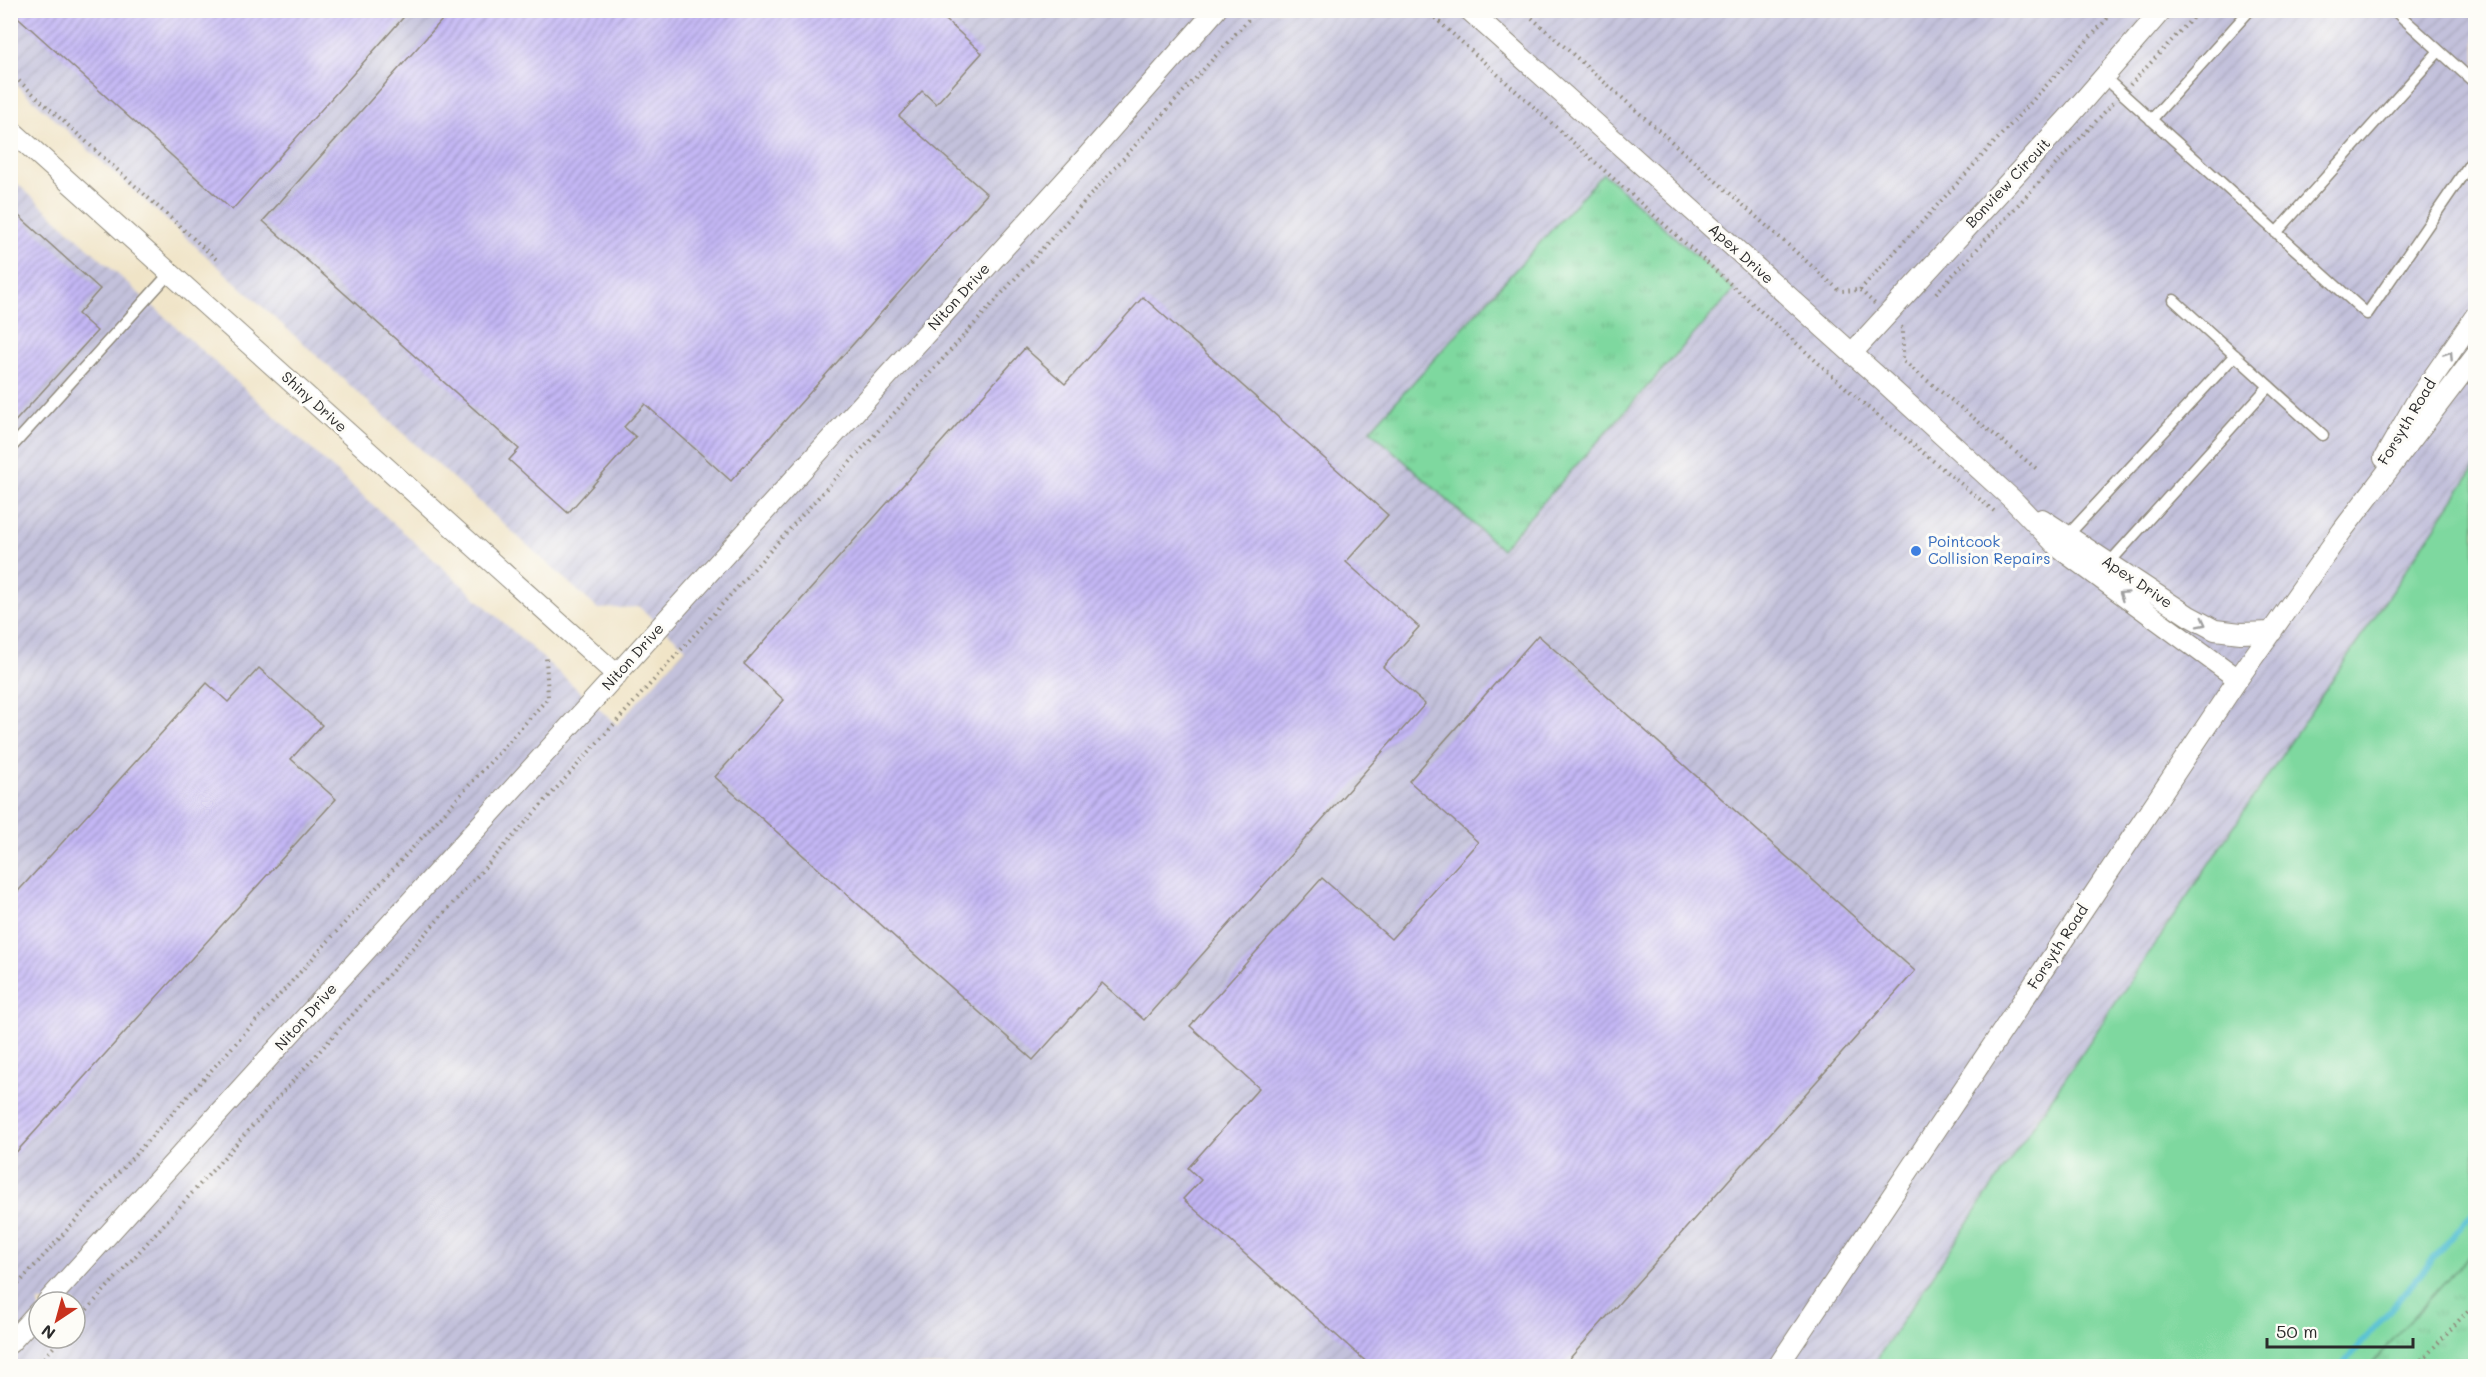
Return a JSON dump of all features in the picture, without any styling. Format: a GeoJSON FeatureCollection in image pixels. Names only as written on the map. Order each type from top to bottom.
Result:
{"type":"FeatureCollection","features":[{"type":"Feature","properties":{"kind":"street","name":"Niton Drive"},"geometry":{"type":"LineString","coordinates":[[58,1290],[1081,163],[1216,10]]}},
{"type":"Feature","properties":{"kind":"street","name":"Apex Drive"},"geometry":{"type":"LineString","coordinates":[[1469,10],[1852,353],[2012,499],[2059,548],[2238,679]]}},
{"type":"Feature","properties":{"kind":"street","name":"Bonview Circuit"},"geometry":{"type":"LineString","coordinates":[[1852,353],[2104,77],[2162,10]]}},
{"type":"Feature","properties":{"kind":"street","name":"Shiny Drive"},"geometry":{"type":"LineString","coordinates":[[10,129],[616,675]]}},
{"type":"Feature","properties":{"kind":"street","name":"Forsyth Road"},"geometry":{"type":"LineString","coordinates":[[2342,531],[2416,402],[2475,315]]}},
{"type":"Feature","properties":{"kind":"street","name":"Forsyth Road"},"geometry":{"type":"LineString","coordinates":[[1778,1366],[2238,679],[2342,531],[2475,355]]}},
{"type":"Feature","properties":{"kind":"street","name":"Apex Drive"},"geometry":{"type":"LineString","coordinates":[[2012,499],[2189,616],[2215,630],[2241,633],[2272,632]]}},
{"type":"Feature","properties":{"kind":"street"},"geometry":{"type":"LineString","coordinates":[[10,1343],[27,1324]]}},
{"type":"Feature","properties":{"kind":"lane"},"geometry":{"type":"LineString","coordinates":[[2151,120],[2250,10]]}},
{"type":"Feature","properties":{"kind":"lane"},"geometry":{"type":"LineString","coordinates":[[2394,10],[2475,84]]}},
{"type":"Feature","properties":{"kind":"lane"},"geometry":{"type":"LineString","coordinates":[[2276,232],[2439,51]]}},
{"type":"Feature","properties":{"kind":"lane"},"geometry":{"type":"LineString","coordinates":[[2104,77],[2367,314],[2475,155]]}},
{"type":"Feature","properties":{"kind":"lane"},"geometry":{"type":"LineString","coordinates":[[10,449],[171,273]]}},
{"type":"Feature","properties":{"kind":"lane"},"geometry":{"type":"LineString","coordinates":[[2174,300],[2323,435]]}},
{"type":"Feature","properties":{"kind":"lane"},"geometry":{"type":"LineString","coordinates":[[2067,536],[2235,355]]}},
{"type":"Feature","properties":{"kind":"lane"},"geometry":{"type":"LineString","coordinates":[[2109,563],[2269,386]]}},
{"type":"Feature","properties":{"kind":"path"},"geometry":{"type":"LineString","coordinates":[[87,1310],[1257,10]]}},
{"type":"Feature","properties":{"kind":"path"},"geometry":{"type":"LineString","coordinates":[[1426,10],[1865,405],[1995,512]]}},
{"type":"Feature","properties":{"kind":"path"},"geometry":{"type":"LineString","coordinates":[[1523,10],[1840,291],[1860,290],[2115,10]]}},
{"type":"Feature","properties":{"kind":"path"},"geometry":{"type":"LineString","coordinates":[[1935,294],[2200,10]]}},
{"type":"Feature","properties":{"kind":"path"},"geometry":{"type":"LineString","coordinates":[[10,73],[216,259]]}},
{"type":"Feature","properties":{"kind":"path"},"geometry":{"type":"LineString","coordinates":[[1860,290],[1903,329]]}},
{"type":"Feature","properties":{"kind":"path"},"geometry":{"type":"LineString","coordinates":[[1911,320],[1903,329],[1903,362],[2038,470]]}},
{"type":"Feature","properties":{"kind":"path"},"geometry":{"type":"LineString","coordinates":[[10,1293],[548,698],[546,657]]}},
{"type":"Feature","properties":{"kind":"path"},"geometry":{"type":"LineString","coordinates":[[2411,1366],[2424,1358],[2475,1302]]}},
{"type":"Feature","properties":{"kind":"path"},"geometry":{"type":"LineString","coordinates":[[36,1366],[51,1350]]}},
{"type":"Feature","properties":{"kind":"shaded area"},"geometry":{"type":"Polygon","coordinates":[[[11,10],[2475,11],[2475,1249],[2369,1366],[11,1366],[11,178],[617,725],[686,648],[639,607],[598,609],[11,80],[11,10]]]}},
{"type":"Feature","properties":{"kind":"green space"},"geometry":{"type":"Polygon","coordinates":[[[1603,173],[1734,290],[1501,549],[1370,430],[1603,173]]]}},
{"type":"Feature","properties":{"kind":"green space"},"geometry":{"type":"Polygon","coordinates":[[[2475,467],[2475,1249],[2369,1366],[1872,1366],[2475,467]]]}},
{"type":"Feature","properties":{"kind":"green space"},"geometry":{"type":"Polygon","coordinates":[[[2475,1249],[2475,1366],[2369,1366],[2475,1249]]]}},
{"type":"Feature","properties":{"kind":"building"},"geometry":{"type":"Polygon","coordinates":[[[10,10],[410,10],[232,210],[10,10]]]}},
{"type":"Feature","properties":{"kind":"building"},"geometry":{"type":"Polygon","coordinates":[[[451,10],[935,10],[982,53],[936,104],[922,91],[899,116],[987,194],[731,481],[645,404],[624,427],[636,437],[568,513],[509,460],[519,449],[263,221],[451,10]]]}},
{"type":"Feature","properties":{"kind":"building"},"geometry":{"type":"Polygon","coordinates":[[[10,208],[100,289],[78,314],[97,331],[10,427],[10,208]]]}},
{"type":"Feature","properties":{"kind":"building"},"geometry":{"type":"Polygon","coordinates":[[[1143,297],[1388,515],[1346,562],[1419,627],[1383,667],[1425,704],[1144,1020],[1102,983],[1033,1060],[715,777],[784,700],[744,664],[1025,348],[1065,384],[1143,297]]]}},
{"type":"Feature","properties":{"kind":"building"},"geometry":{"type":"Polygon","coordinates":[[[1538,635],[1915,971],[1563,1366],[1371,1366],[1183,1199],[1201,1180],[1188,1168],[1259,1088],[1190,1026],[1322,878],[1391,939],[1478,842],[1409,781],[1538,635]]]}},
{"type":"Feature","properties":{"kind":"building"},"geometry":{"type":"Polygon","coordinates":[[[259,668],[322,725],[291,759],[336,799],[10,1159],[10,900],[207,683],[228,702],[259,668]]]}},
{"type":"Feature","properties":{"kind":"waterway"},"geometry":{"type":"LineString","coordinates":[[2342,1366],[2476,1209]]}},
{"type":"Feature","properties":{"kind":"place","name":"Pointcook Collision Repairs"},"geometry":{"type":"Point","coordinates":[1916,551]}}]}
